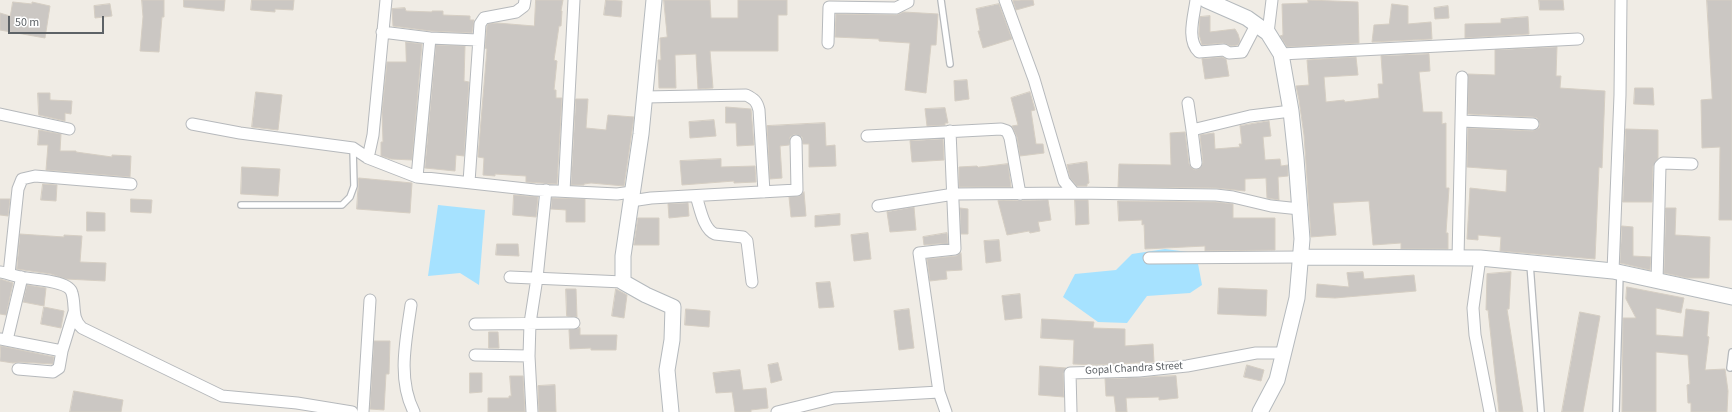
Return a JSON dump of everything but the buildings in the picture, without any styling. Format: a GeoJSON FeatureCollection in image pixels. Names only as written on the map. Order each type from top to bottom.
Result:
{"type":"FeatureCollection","features":[{"type":"Feature","properties":{"kind":"street"},"geometry":{"type":"LineString","coordinates":[[368,158],[373,135],[386,0]]}},
{"type":"Feature","properties":{"kind":"street"},"geometry":{"type":"LineString","coordinates":[[469,182],[480,24],[484,18],[516,12],[524,6],[525,0]]}},
{"type":"Feature","properties":{"kind":"street"},"geometry":{"type":"LineString","coordinates":[[564,191],[574,0]]}},
{"type":"Feature","properties":{"kind":"street"},"geometry":{"type":"LineString","coordinates":[[624,282],[623,256],[645,97],[654,0]]}},
{"type":"Feature","properties":{"kind":"street"},"geometry":{"type":"LineString","coordinates":[[828,43],[829,7],[896,8],[908,2],[908,0]]}},
{"type":"Feature","properties":{"kind":"street"},"geometry":{"type":"LineString","coordinates":[[1005,0],[1034,79],[1064,182],[1074,193]]}},
{"type":"Feature","properties":{"kind":"street"},"geometry":{"type":"LineString","coordinates":[[1196,0],[1192,41],[1194,48],[1199,52],[1224,50],[1229,53],[1242,52],[1262,29],[1272,0]]}},
{"type":"Feature","properties":{"kind":"street"},"geometry":{"type":"LineString","coordinates":[[1206,0],[1247,18],[1262,29],[1281,54],[1291,111],[1302,239],[1297,298],[1277,380],[1260,412]]}},
{"type":"Feature","properties":{"kind":"street"},"geometry":{"type":"LineString","coordinates":[[1617,272],[1621,0]]}},
{"type":"Feature","properties":{"kind":"street"},"geometry":{"type":"LineString","coordinates":[[382,32],[430,38],[478,40]]}},
{"type":"Feature","properties":{"kind":"street"},"geometry":{"type":"LineString","coordinates":[[417,177],[430,38]]}},
{"type":"Feature","properties":{"kind":"street"},"geometry":{"type":"LineString","coordinates":[[1281,54],[1578,39]]}},
{"type":"Feature","properties":{"kind":"street"},"geometry":{"type":"LineString","coordinates":[[1458,258],[1462,77]]}},
{"type":"Feature","properties":{"kind":"street"},"geometry":{"type":"LineString","coordinates":[[645,97],[746,95],[752,98],[757,102],[759,110],[764,192]]}},
{"type":"Feature","properties":{"kind":"street"},"geometry":{"type":"LineString","coordinates":[[1188,103],[1196,163]]}},
{"type":"Feature","properties":{"kind":"street"},"geometry":{"type":"LineString","coordinates":[[1192,130],[1250,116],[1291,111]]}},
{"type":"Feature","properties":{"kind":"street"},"geometry":{"type":"LineString","coordinates":[[0,114],[69,129]]}},
{"type":"Feature","properties":{"kind":"street"},"geometry":{"type":"LineString","coordinates":[[1461,121],[1533,124]]}},
{"type":"Feature","properties":{"kind":"street"},"geometry":{"type":"LineString","coordinates":[[192,124],[240,133],[353,148],[368,158],[417,177],[546,190],[617,194],[631,197],[651,198],[797,190],[796,141]]}},
{"type":"Feature","properties":{"kind":"street"},"geometry":{"type":"LineString","coordinates":[[867,136],[992,128],[1001,129],[1007,132],[1010,138],[1020,194]]}},
{"type":"Feature","properties":{"kind":"street"},"geometry":{"type":"LineString","coordinates":[[946,412],[939,392],[919,253],[955,249],[954,194],[950,131]]}},
{"type":"Feature","properties":{"kind":"street"},"geometry":{"type":"LineString","coordinates":[[1657,281],[1660,166],[1663,163],[1692,164]]}},
{"type":"Feature","properties":{"kind":"street"},"geometry":{"type":"LineString","coordinates":[[131,184],[35,176],[22,179],[18,189],[5,273],[58,283],[68,287],[72,293],[77,323],[82,328],[222,396],[297,403],[352,412]]}},
{"type":"Feature","properties":{"kind":"street"},"geometry":{"type":"LineString","coordinates":[[532,412],[529,356],[530,323],[537,278],[546,190]]}},
{"type":"Feature","properties":{"kind":"street"},"geometry":{"type":"LineString","coordinates":[[878,206],[954,194],[1074,193],[1216,195],[1233,197],[1272,206],[1300,209]]}},
{"type":"Feature","properties":{"kind":"street"},"geometry":{"type":"LineString","coordinates":[[696,196],[706,224],[711,232],[715,234],[743,237],[747,241],[752,282]]}},
{"type":"Feature","properties":{"kind":"street"},"geometry":{"type":"LineString","coordinates":[[1149,258],[1480,258],[1617,272],[1732,297]]}},
{"type":"Feature","properties":{"kind":"street"},"geometry":{"type":"LineString","coordinates":[[1480,258],[1473,308],[1475,335],[1490,412]]}},
{"type":"Feature","properties":{"kind":"street"},"geometry":{"type":"LineString","coordinates":[[22,277],[3,340],[62,351]]}},
{"type":"Feature","properties":{"kind":"street"},"geometry":{"type":"LineString","coordinates":[[510,277],[624,282],[646,295],[673,307],[672,340],[667,370],[671,412]]}},
{"type":"Feature","properties":{"kind":"street"},"geometry":{"type":"LineString","coordinates":[[363,412],[370,300]]}},
{"type":"Feature","properties":{"kind":"street"},"geometry":{"type":"LineString","coordinates":[[411,304],[403,370],[406,387],[414,412]]}},
{"type":"Feature","properties":{"kind":"street"},"geometry":{"type":"LineString","coordinates":[[18,369],[53,372],[59,368],[62,351],[74,312]]}},
{"type":"Feature","properties":{"kind":"street"},"geometry":{"type":"LineString","coordinates":[[475,324],[574,323]]}},
{"type":"Feature","properties":{"kind":"street","name":"Gopal Chandra Street"},"geometry":{"type":"LineString","coordinates":[[1071,412],[1070,373],[1139,371],[1187,366],[1256,353],[1283,353]]}},
{"type":"Feature","properties":{"kind":"street"},"geometry":{"type":"LineString","coordinates":[[474,355],[529,356]]}},
{"type":"Feature","properties":{"kind":"street"},"geometry":{"type":"LineString","coordinates":[[777,412],[834,398],[939,392]]}},
{"type":"Feature","properties":{"kind":"lane"},"geometry":{"type":"LineString","coordinates":[[941,0],[950,64]]}},
{"type":"Feature","properties":{"kind":"lane"},"geometry":{"type":"LineString","coordinates":[[241,205],[342,205],[350,197],[354,186],[353,148]]}},
{"type":"Feature","properties":{"kind":"lane"},"geometry":{"type":"LineString","coordinates":[[1530,263],[1541,412]]}},
{"type":"Feature","properties":{"kind":"lane"},"geometry":{"type":"LineString","coordinates":[[1616,412],[1617,272]]}},
{"type":"Feature","properties":{"kind":"lane"},"geometry":{"type":"LineString","coordinates":[[1730,368],[1732,352]]}},
{"type":"Feature","properties":{"kind":"water"},"geometry":{"type":"Polygon","coordinates":[[[438,205],[485,210],[479,285],[460,273],[428,276],[438,205]]]}},
{"type":"Feature","properties":{"kind":"water"},"geometry":{"type":"Polygon","coordinates":[[[1165,249],[1196,253],[1202,285],[1190,293],[1147,296],[1127,323],[1098,322],[1063,297],[1075,274],[1116,270],[1132,254],[1165,249]]]}}]}
